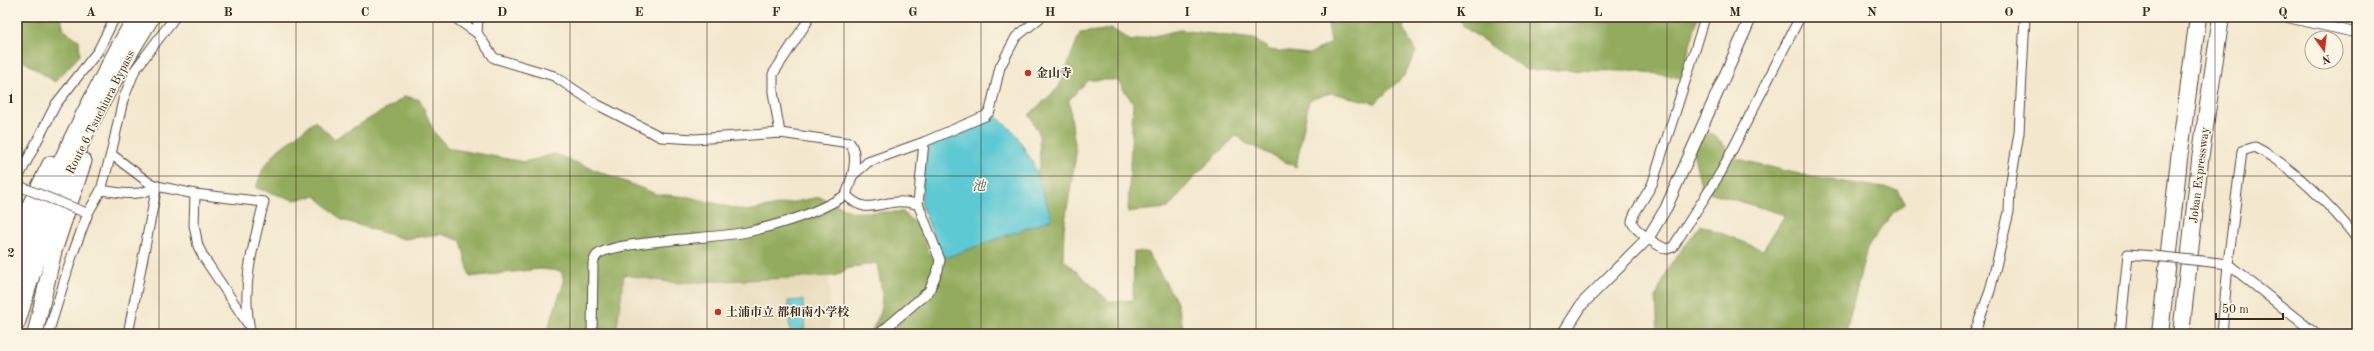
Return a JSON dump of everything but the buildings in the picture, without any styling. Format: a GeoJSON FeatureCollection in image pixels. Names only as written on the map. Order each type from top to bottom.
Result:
{"type":"FeatureCollection","features":[{"type":"Feature","properties":{"kind":"highway","name":"Route 6 Tsuchiura Bypass"},"geometry":{"type":"LineString","coordinates":[[17,276],[29,236],[78,122],[122,38],[136,17]]}},
{"type":"Feature","properties":{"kind":"highway","name":"Route 6 Tsuchiura Bypass"},"geometry":{"type":"LineString","coordinates":[[17,324],[44,237],[64,182],[89,129],[134,45],[152,17]]}},
{"type":"Feature","properties":{"kind":"highway","name":"Joban Expressway"},"geometry":{"type":"LineString","coordinates":[[2181,334],[2200,160],[2221,17]]}},
{"type":"Feature","properties":{"kind":"highway","name":"Joban Expressway"},"geometry":{"type":"LineString","coordinates":[[2160,334],[2179,159],[2197,24]]}},
{"type":"Feature","properties":{"kind":"highway"},"geometry":{"type":"LineString","coordinates":[[34,334],[54,251],[104,103]]}},
{"type":"Feature","properties":{"kind":"highway"},"geometry":{"type":"LineString","coordinates":[[17,232],[44,172],[78,122]]}},
{"type":"Feature","properties":{"kind":"street"},"geometry":{"type":"LineString","coordinates":[[86,212],[18,184],[56,104],[98,51],[114,17]]}},
{"type":"Feature","properties":{"kind":"street"},"geometry":{"type":"LineString","coordinates":[[48,334],[86,212],[100,190],[111,154],[123,100],[135,70],[175,17]]}},
{"type":"Feature","properties":{"kind":"street"},"geometry":{"type":"LineString","coordinates":[[454,17],[477,33],[494,58],[554,76],[596,104],[661,137],[695,139],[780,133],[850,143],[854,148],[853,175],[846,195],[810,215],[745,232],[626,246],[607,250],[597,256],[593,264],[592,334]]}},
{"type":"Feature","properties":{"kind":"street"},"geometry":{"type":"LineString","coordinates":[[477,33],[478,17]]}},
{"type":"Feature","properties":{"kind":"street"},"geometry":{"type":"LineString","coordinates":[[780,133],[773,92],[773,74],[807,22],[805,17]]}},
{"type":"Feature","properties":{"kind":"street"},"geometry":{"type":"LineString","coordinates":[[853,175],[868,162],[924,142],[985,116],[990,110],[1000,67],[1016,37],[1041,17]]}},
{"type":"Feature","properties":{"kind":"street"},"geometry":{"type":"LineString","coordinates":[[1706,17],[1651,187],[1632,218],[1632,224],[1648,238],[1662,248],[1667,249],[1673,246],[1722,172],[1800,17]]}},
{"type":"Feature","properties":{"kind":"street"},"geometry":{"type":"LineString","coordinates":[[1563,334],[1582,304],[1648,238],[1676,188],[1751,17]]}},
{"type":"Feature","properties":{"kind":"street"},"geometry":{"type":"LineString","coordinates":[[1974,334],[1990,291],[2009,212],[2010,187],[2019,134],[2025,17]]}},
{"type":"Feature","properties":{"kind":"street"},"geometry":{"type":"LineString","coordinates":[[2285,17],[2357,33]]}},
{"type":"Feature","properties":{"kind":"street"},"geometry":{"type":"LineString","coordinates":[[878,334],[929,291],[938,270],[940,260],[918,204],[924,142]]}},
{"type":"Feature","properties":{"kind":"street"},"geometry":{"type":"LineString","coordinates":[[2222,334],[2228,264],[2242,151],[2255,147],[2270,154],[2340,215],[2357,239]]}},
{"type":"Feature","properties":{"kind":"street"},"geometry":{"type":"LineString","coordinates":[[111,154],[148,182],[157,186],[195,194],[264,202],[248,266],[247,297],[250,330]]}},
{"type":"Feature","properties":{"kind":"street"},"geometry":{"type":"LineString","coordinates":[[100,190],[132,195],[149,192],[157,186]]}},
{"type":"Feature","properties":{"kind":"street"},"geometry":{"type":"LineString","coordinates":[[128,334],[157,186]]}},
{"type":"Feature","properties":{"kind":"street"},"geometry":{"type":"LineString","coordinates":[[195,194],[194,225],[198,246],[204,258],[250,330]]}},
{"type":"Feature","properties":{"kind":"street"},"geometry":{"type":"LineString","coordinates":[[846,195],[853,202],[866,208],[897,201],[918,204]]}},
{"type":"Feature","properties":{"kind":"street"},"geometry":{"type":"LineString","coordinates":[[2120,334],[2128,254],[2228,264],[2316,334]]}},
{"type":"Feature","properties":{"kind":"shaded area","name":"土浦市立 都和南小学校"},"geometry":{"type":"Polygon","coordinates":[[[658,276],[829,276],[830,334],[605,334],[621,280],[658,276]]]}},
{"type":"Feature","properties":{"kind":"green space"},"geometry":{"type":"Polygon","coordinates":[[[17,17],[61,17],[64,30],[79,40],[80,55],[55,82],[17,57],[17,17]]]}},
{"type":"Feature","properties":{"kind":"green space"},"geometry":{"type":"Polygon","coordinates":[[[1327,17],[1407,17],[1403,28],[1416,52],[1404,76],[1375,103],[1331,93],[1309,100],[1296,167],[1244,142],[1237,135],[1196,175],[1168,208],[1128,212],[1133,103],[1117,80],[1088,80],[1069,100],[1076,154],[1064,228],[1063,259],[1110,302],[1133,300],[1134,252],[1147,252],[1176,300],[1185,334],[870,334],[881,312],[882,292],[877,263],[849,268],[835,276],[677,283],[624,275],[616,334],[546,334],[564,282],[561,271],[540,269],[470,277],[461,241],[441,234],[404,239],[342,220],[316,196],[294,200],[256,188],[263,168],[278,150],[315,121],[334,139],[393,105],[405,96],[420,100],[434,132],[448,148],[524,162],[555,154],[656,194],[689,197],[747,211],[820,197],[853,212],[903,212],[919,227],[931,257],[971,241],[1024,203],[1040,165],[1039,133],[1029,115],[1059,87],[1080,33],[1112,29],[1131,41],[1180,30],[1254,39],[1270,50],[1309,54],[1331,43],[1327,17]]]}},
{"type":"Feature","properties":{"kind":"green space"},"geometry":{"type":"Polygon","coordinates":[[[1459,17],[1698,17],[1681,78],[1639,71],[1526,70],[1464,27],[1459,17]]]}},
{"type":"Feature","properties":{"kind":"green space"},"geometry":{"type":"Polygon","coordinates":[[[1712,133],[1738,159],[1811,177],[1898,190],[1905,203],[1893,213],[1867,248],[1847,328],[1847,334],[1658,334],[1656,297],[1670,265],[1701,225],[1763,250],[1785,215],[1702,190],[1691,143],[1712,133]]]}},
{"type":"Feature","properties":{"kind":"water","name":"池"},"geometry":{"type":"Polygon","coordinates":[[[991,112],[1015,133],[1033,163],[1052,219],[942,259],[921,204],[925,144],[991,112]]]}},
{"type":"Feature","properties":{"kind":"water"},"geometry":{"type":"Polygon","coordinates":[[[803,300],[805,332],[790,333],[788,301],[803,300]]]}},
{"type":"Feature","properties":{"kind":"place","name":"金山寺"},"geometry":{"type":"Point","coordinates":[1028,73]}},
{"type":"Feature","properties":{"kind":"place","name":"土浦市立 都和南小学校"},"geometry":{"type":"Point","coordinates":[718,312]}}]}
